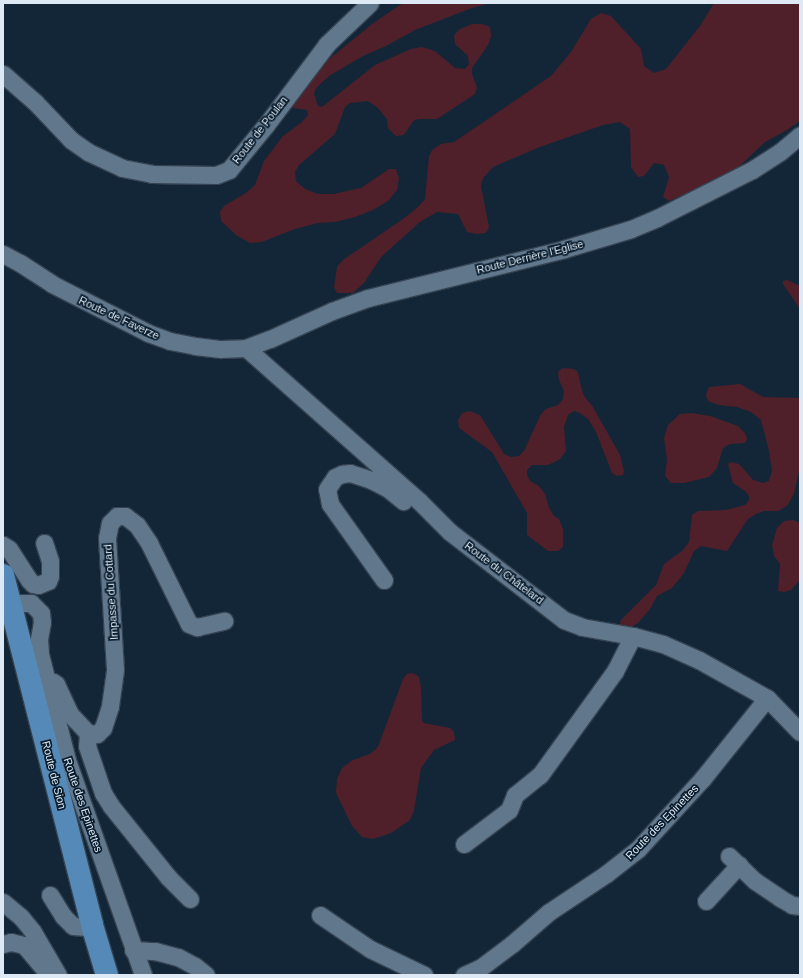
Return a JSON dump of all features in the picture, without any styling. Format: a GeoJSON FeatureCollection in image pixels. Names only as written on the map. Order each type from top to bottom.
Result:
{"type":"FeatureCollection","features":[{"type":"Feature","properties":{"kind":"main road","name":"Route de Sion"},"geometry":{"type":"LineString","coordinates":[[4,579],[92,925],[107,975]]}},
{"type":"Feature","properties":{"kind":"street","name":"Route de Poulan"},"geometry":{"type":"LineString","coordinates":[[3,74],[35,102],[71,140],[88,152],[108,162],[133,172],[152,174],[216,175],[229,170],[266,125],[327,44],[370,3]]}},
{"type":"Feature","properties":{"kind":"street","name":"Route Derrière l'Eglise"},"geometry":{"type":"LineString","coordinates":[[246,348],[270,339],[332,311],[368,298],[564,249],[631,229],[657,218],[752,170],[780,152],[800,135]]}},
{"type":"Feature","properties":{"kind":"street","name":"Route de Faverze"},"geometry":{"type":"LineString","coordinates":[[3,254],[20,263],[52,284],[148,333],[170,341],[195,346],[221,349],[246,348]]}},
{"type":"Feature","properties":{"kind":"street","name":"Route du Châtelard"},"geometry":{"type":"LineString","coordinates":[[246,348],[420,502],[450,532],[564,620],[582,627],[633,636],[663,644],[699,660],[767,698],[800,732]]}},
{"type":"Feature","properties":{"kind":"street"},"geometry":{"type":"LineString","coordinates":[[384,580],[330,504],[327,489],[335,477],[350,473],[371,480],[387,488],[407,505],[415,506],[420,502]]}},
{"type":"Feature","properties":{"kind":"street","name":"Impasse du Cottard"},"geometry":{"type":"LineString","coordinates":[[88,733],[97,734],[106,722],[115,669],[107,538],[110,523],[114,518],[125,516],[137,525],[149,543],[189,624],[197,628],[224,621]]}},
{"type":"Feature","properties":{"kind":"street"},"geometry":{"type":"LineString","coordinates":[[3,545],[9,549],[29,580],[33,584],[38,585],[48,581],[50,576],[50,561],[44,543]]}},
{"type":"Feature","properties":{"kind":"street","name":"Route des Epinettes"},"geometry":{"type":"LineString","coordinates":[[10,603],[31,603],[41,613],[42,622],[39,646],[46,682],[67,760],[143,975]]}},
{"type":"Feature","properties":{"kind":"street"},"geometry":{"type":"LineString","coordinates":[[464,844],[509,810],[515,795],[540,775],[615,671],[633,636]]}},
{"type":"Feature","properties":{"kind":"street"},"geometry":{"type":"LineString","coordinates":[[46,682],[53,682],[56,684],[70,714],[88,733],[87,746],[103,793],[110,806],[168,877],[190,899]]}},
{"type":"Feature","properties":{"kind":"street","name":"Route des Epinettes"},"geometry":{"type":"LineString","coordinates":[[464,975],[482,971],[549,912],[606,874],[638,849],[703,778],[767,698]]}},
{"type":"Feature","properties":{"kind":"street"},"geometry":{"type":"LineString","coordinates":[[706,901],[734,861],[755,881],[792,905],[800,906]]}},
{"type":"Feature","properties":{"kind":"street"},"geometry":{"type":"LineString","coordinates":[[50,895],[64,916],[73,926],[86,927],[92,925]]}},
{"type":"Feature","properties":{"kind":"street"},"geometry":{"type":"LineString","coordinates":[[3,902],[21,917],[33,932],[57,974]]}},
{"type":"Feature","properties":{"kind":"street"},"geometry":{"type":"LineString","coordinates":[[320,915],[370,950],[424,975]]}},
{"type":"Feature","properties":{"kind":"street"},"geometry":{"type":"LineString","coordinates":[[3,944],[11,942],[24,945],[48,972],[57,974]]}},
{"type":"Feature","properties":{"kind":"street"},"geometry":{"type":"LineString","coordinates":[[133,950],[155,951],[178,957],[195,966],[206,975]]}},
{"type":"Feature","properties":{"kind":"shaded area"},"geometry":{"type":"Polygon","coordinates":[[[403,3],[491,3],[472,8],[415,30],[386,46],[363,56],[329,76],[316,88],[314,94],[318,106],[322,107],[375,65],[411,49],[422,47],[435,51],[455,68],[465,69],[469,64],[468,56],[455,44],[454,35],[460,29],[472,24],[482,24],[490,27],[491,36],[488,45],[472,68],[472,74],[477,88],[475,94],[437,119],[418,119],[413,121],[404,135],[396,136],[388,128],[387,119],[378,108],[368,101],[350,103],[345,107],[335,134],[299,165],[295,172],[296,181],[305,189],[318,194],[333,194],[361,188],[389,169],[396,169],[399,178],[397,190],[388,201],[373,210],[355,217],[335,222],[318,223],[295,229],[262,242],[250,243],[236,235],[221,221],[220,212],[224,206],[246,193],[255,185],[264,161],[283,136],[302,122],[308,115],[307,110],[293,108],[291,104],[317,69],[372,24],[403,3]]]}},
{"type":"Feature","properties":{"kind":"shaded area"},"geometry":{"type":"Polygon","coordinates":[[[714,3],[800,3],[800,121],[765,142],[730,175],[669,201],[663,197],[669,177],[664,165],[654,163],[644,176],[638,177],[631,167],[630,129],[620,122],[603,125],[540,147],[493,167],[483,178],[481,186],[489,227],[486,233],[477,234],[467,232],[458,214],[437,212],[420,222],[381,257],[364,283],[353,293],[337,293],[334,287],[337,267],[343,260],[403,219],[417,208],[425,199],[429,156],[432,150],[441,144],[454,142],[551,76],[571,52],[591,19],[601,13],[611,16],[641,49],[644,66],[654,73],[666,69],[700,26],[714,3]]]}},
{"type":"Feature","properties":{"kind":"shaded area"},"geometry":{"type":"Polygon","coordinates":[[[787,280],[800,286],[800,309],[783,284],[783,281],[787,280]]]}},
{"type":"Feature","properties":{"kind":"shaded area"},"geometry":{"type":"Polygon","coordinates":[[[563,368],[574,369],[578,372],[584,396],[593,407],[620,455],[624,471],[623,475],[617,476],[612,473],[596,432],[588,419],[580,413],[574,411],[568,415],[564,427],[566,451],[560,459],[548,465],[532,465],[527,470],[527,475],[530,481],[539,486],[545,494],[549,508],[554,516],[559,519],[563,529],[563,547],[558,551],[548,551],[527,535],[527,513],[492,452],[459,428],[458,420],[462,413],[470,411],[480,415],[504,454],[511,457],[519,456],[524,451],[541,414],[546,409],[558,405],[563,399],[564,391],[559,380],[558,372],[563,368]]]}},
{"type":"Feature","properties":{"kind":"shaded area"},"geometry":{"type":"Polygon","coordinates":[[[740,384],[763,397],[800,398],[800,466],[794,494],[787,506],[778,511],[764,511],[748,519],[727,551],[701,546],[694,551],[684,573],[672,588],[657,596],[650,609],[638,623],[631,627],[624,628],[620,625],[621,620],[656,585],[664,564],[682,551],[689,542],[692,515],[698,511],[726,510],[745,505],[749,500],[749,496],[745,491],[733,483],[728,464],[731,462],[739,464],[753,480],[763,483],[769,481],[772,471],[769,451],[761,420],[751,412],[737,407],[719,405],[708,401],[706,395],[709,387],[740,384]]]}},
{"type":"Feature","properties":{"kind":"shaded area"},"geometry":{"type":"Polygon","coordinates":[[[692,413],[710,416],[738,426],[745,433],[747,439],[745,443],[730,444],[723,448],[717,468],[709,477],[684,483],[671,483],[665,476],[667,459],[664,438],[668,425],[680,414],[692,413]]]}},
{"type":"Feature","properties":{"kind":"shaded area"},"geometry":{"type":"Polygon","coordinates":[[[793,520],[800,523],[800,580],[791,590],[784,592],[778,591],[780,564],[774,556],[772,545],[777,528],[784,521],[793,520]]]}},
{"type":"Feature","properties":{"kind":"shaded area"},"geometry":{"type":"Polygon","coordinates":[[[413,673],[419,677],[421,688],[422,721],[424,723],[450,728],[454,732],[455,740],[434,750],[421,768],[414,810],[410,820],[391,833],[373,839],[362,837],[352,826],[336,793],[337,779],[342,768],[353,760],[370,754],[378,747],[403,679],[407,674],[413,673]]]}}]}
